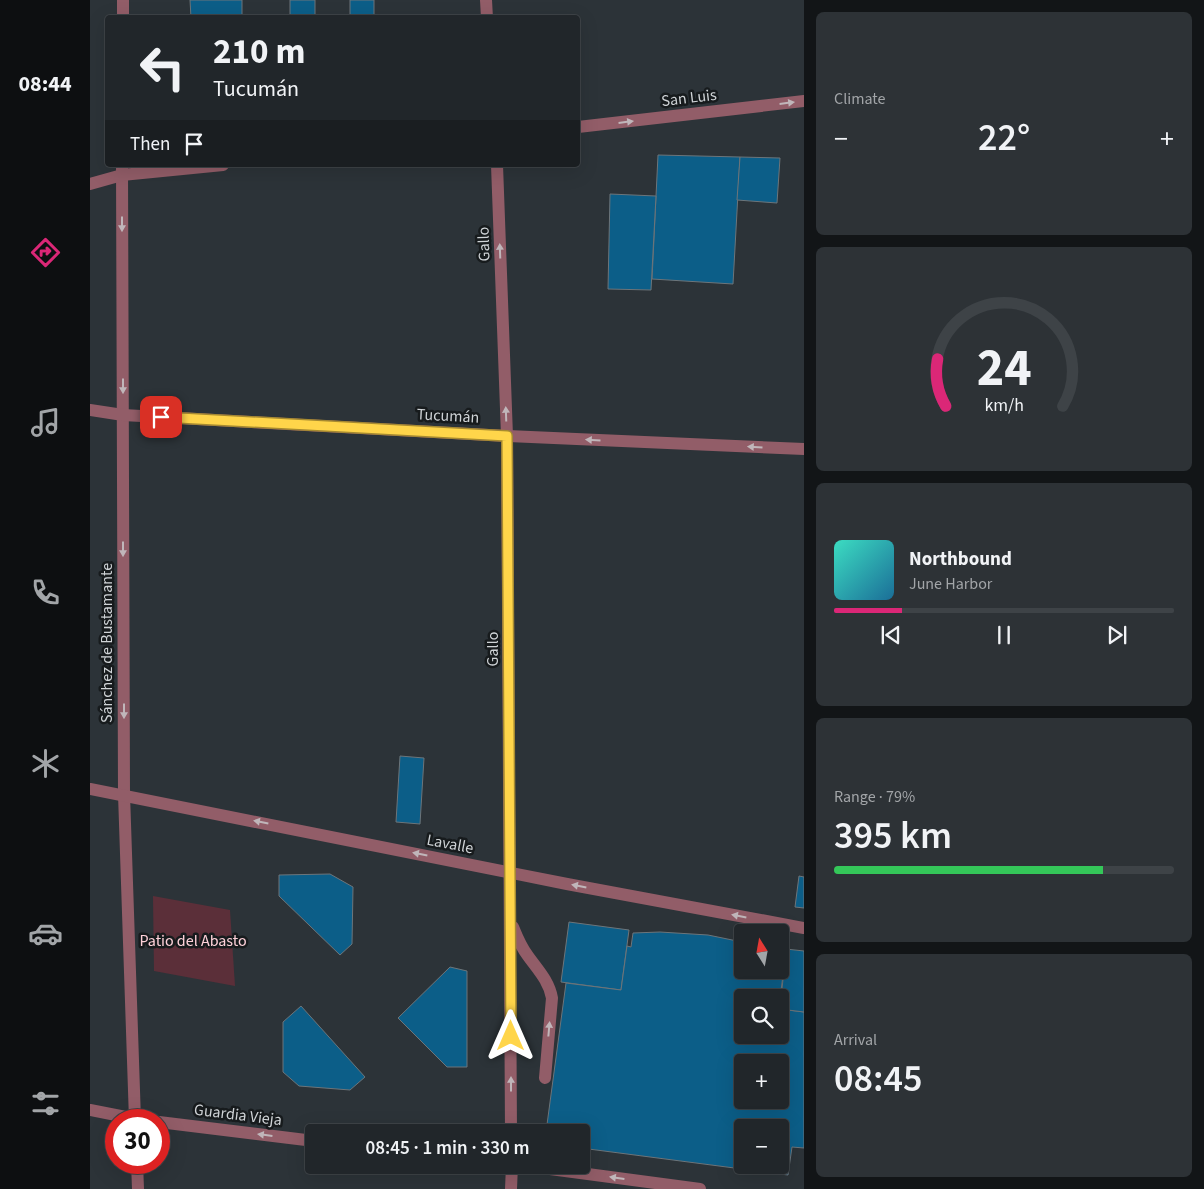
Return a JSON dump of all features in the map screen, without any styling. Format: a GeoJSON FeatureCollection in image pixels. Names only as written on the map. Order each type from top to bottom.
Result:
{"type":"FeatureCollection","features":[{"type":"Feature","properties":{"kind":"street"},"geometry":{"type":"LineString","coordinates":[[123,0],[123,15]]}},
{"type":"Feature","properties":{"kind":"street"},"geometry":{"type":"LineString","coordinates":[[486,0],[487,15]]}},
{"type":"Feature","properties":{"kind":"street","name":"San Luis"},"geometry":{"type":"LineString","coordinates":[[580,127],[804,101]]}},
{"type":"Feature","properties":{"kind":"street"},"geometry":{"type":"LineString","coordinates":[[90,184],[122,170],[183,167]]}},
{"type":"Feature","properties":{"kind":"street","name":"Gallo"},"geometry":{"type":"LineString","coordinates":[[497,167],[507,436],[511,1124]]}},
{"type":"Feature","properties":{"kind":"street","name":"Sánchez de Bustamante"},"geometry":{"type":"LineString","coordinates":[[122,170],[124,794],[135,1109]]}},
{"type":"Feature","properties":{"kind":"street","name":"Tucumán"},"geometry":{"type":"LineString","coordinates":[[90,410],[123,414],[507,436],[804,449]]}},
{"type":"Feature","properties":{"kind":"street","name":"Lavalle"},"geometry":{"type":"LineString","coordinates":[[90,788],[511,873],[804,928]]}},
{"type":"Feature","properties":{"kind":"street"},"geometry":{"type":"LineString","coordinates":[[511,920],[517,938],[551,990],[552,998],[545,1078]]}},
{"type":"Feature","properties":{"kind":"street"},"geometry":{"type":"LineString","coordinates":[[90,1110],[105,1113]]}},
{"type":"Feature","properties":{"kind":"street","name":"Guardia Vieja"},"geometry":{"type":"LineString","coordinates":[[170,1123],[305,1140]]}},
{"type":"Feature","properties":{"kind":"street"},"geometry":{"type":"LineString","coordinates":[[137,1174],[138,1189]]}},
{"type":"Feature","properties":{"kind":"street"},"geometry":{"type":"LineString","coordinates":[[511,1189],[512,1174]]}},
{"type":"Feature","properties":{"kind":"street"},"geometry":{"type":"LineString","coordinates":[[588,1174],[700,1189]]}},
{"type":"Feature","properties":{"kind":"green space","name":"Patio del Abasto"},"geometry":{"type":"Polygon","coordinates":[[[153,896],[230,910],[235,986],[154,971],[153,896]]]}},
{"type":"Feature","properties":{"kind":"building"},"geometry":{"type":"Polygon","coordinates":[[[190,0],[242,0],[242,15],[191,15],[190,0]]]}},
{"type":"Feature","properties":{"kind":"building"},"geometry":{"type":"Polygon","coordinates":[[[290,0],[315,0],[315,15],[290,15],[290,0]]]}},
{"type":"Feature","properties":{"kind":"building"},"geometry":{"type":"Polygon","coordinates":[[[350,0],[374,0],[374,15],[350,15],[350,0]]]}},
{"type":"Feature","properties":{"kind":"building"},"geometry":{"type":"Polygon","coordinates":[[[658,155],[740,157],[733,284],[652,279],[658,155]]]}},
{"type":"Feature","properties":{"kind":"building"},"geometry":{"type":"Polygon","coordinates":[[[740,157],[780,158],[777,203],[737,200],[740,157]]]}},
{"type":"Feature","properties":{"kind":"building"},"geometry":{"type":"Polygon","coordinates":[[[610,194],[656,196],[651,290],[608,289],[610,194]]]}},
{"type":"Feature","properties":{"kind":"building"},"geometry":{"type":"Polygon","coordinates":[[[400,756],[424,758],[420,824],[396,822],[400,756]]]}},
{"type":"Feature","properties":{"kind":"building"},"geometry":{"type":"Polygon","coordinates":[[[330,874],[353,887],[352,944],[340,955],[279,896],[279,875],[330,874]]]}},
{"type":"Feature","properties":{"kind":"building"},"geometry":{"type":"Polygon","coordinates":[[[799,876],[804,877],[804,908],[795,907],[799,876]]]}},
{"type":"Feature","properties":{"kind":"building"},"geometry":{"type":"Polygon","coordinates":[[[569,922],[629,930],[621,990],[561,982],[569,922]]]}},
{"type":"Feature","properties":{"kind":"building"},"geometry":{"type":"Polygon","coordinates":[[[660,932],[708,935],[734,940],[734,979],[783,979],[781,989],[734,989],[734,1044],[789,1044],[789,1010],[804,1012],[804,1148],[792,1147],[789,1168],[789,1119],[734,1119],[734,1168],[590,1149],[590,1124],[547,1124],[566,983],[621,990],[627,946],[631,947],[633,933],[660,932]]]}},
{"type":"Feature","properties":{"kind":"building"},"geometry":{"type":"Polygon","coordinates":[[[789,949],[804,951],[804,1012],[789,1010],[789,989],[782,989],[783,979],[789,979],[789,949]]]}},
{"type":"Feature","properties":{"kind":"building"},"geometry":{"type":"Polygon","coordinates":[[[450,967],[467,971],[467,1067],[447,1067],[398,1018],[450,967]]]}},
{"type":"Feature","properties":{"kind":"building"},"geometry":{"type":"Polygon","coordinates":[[[301,1006],[365,1077],[350,1090],[299,1086],[283,1072],[283,1022],[301,1006]]]}},
{"type":"Feature","properties":{"kind":"route"},"geometry":{"type":"LineString","coordinates":[[161,417],[507,436],[511,1036]]}}]}
